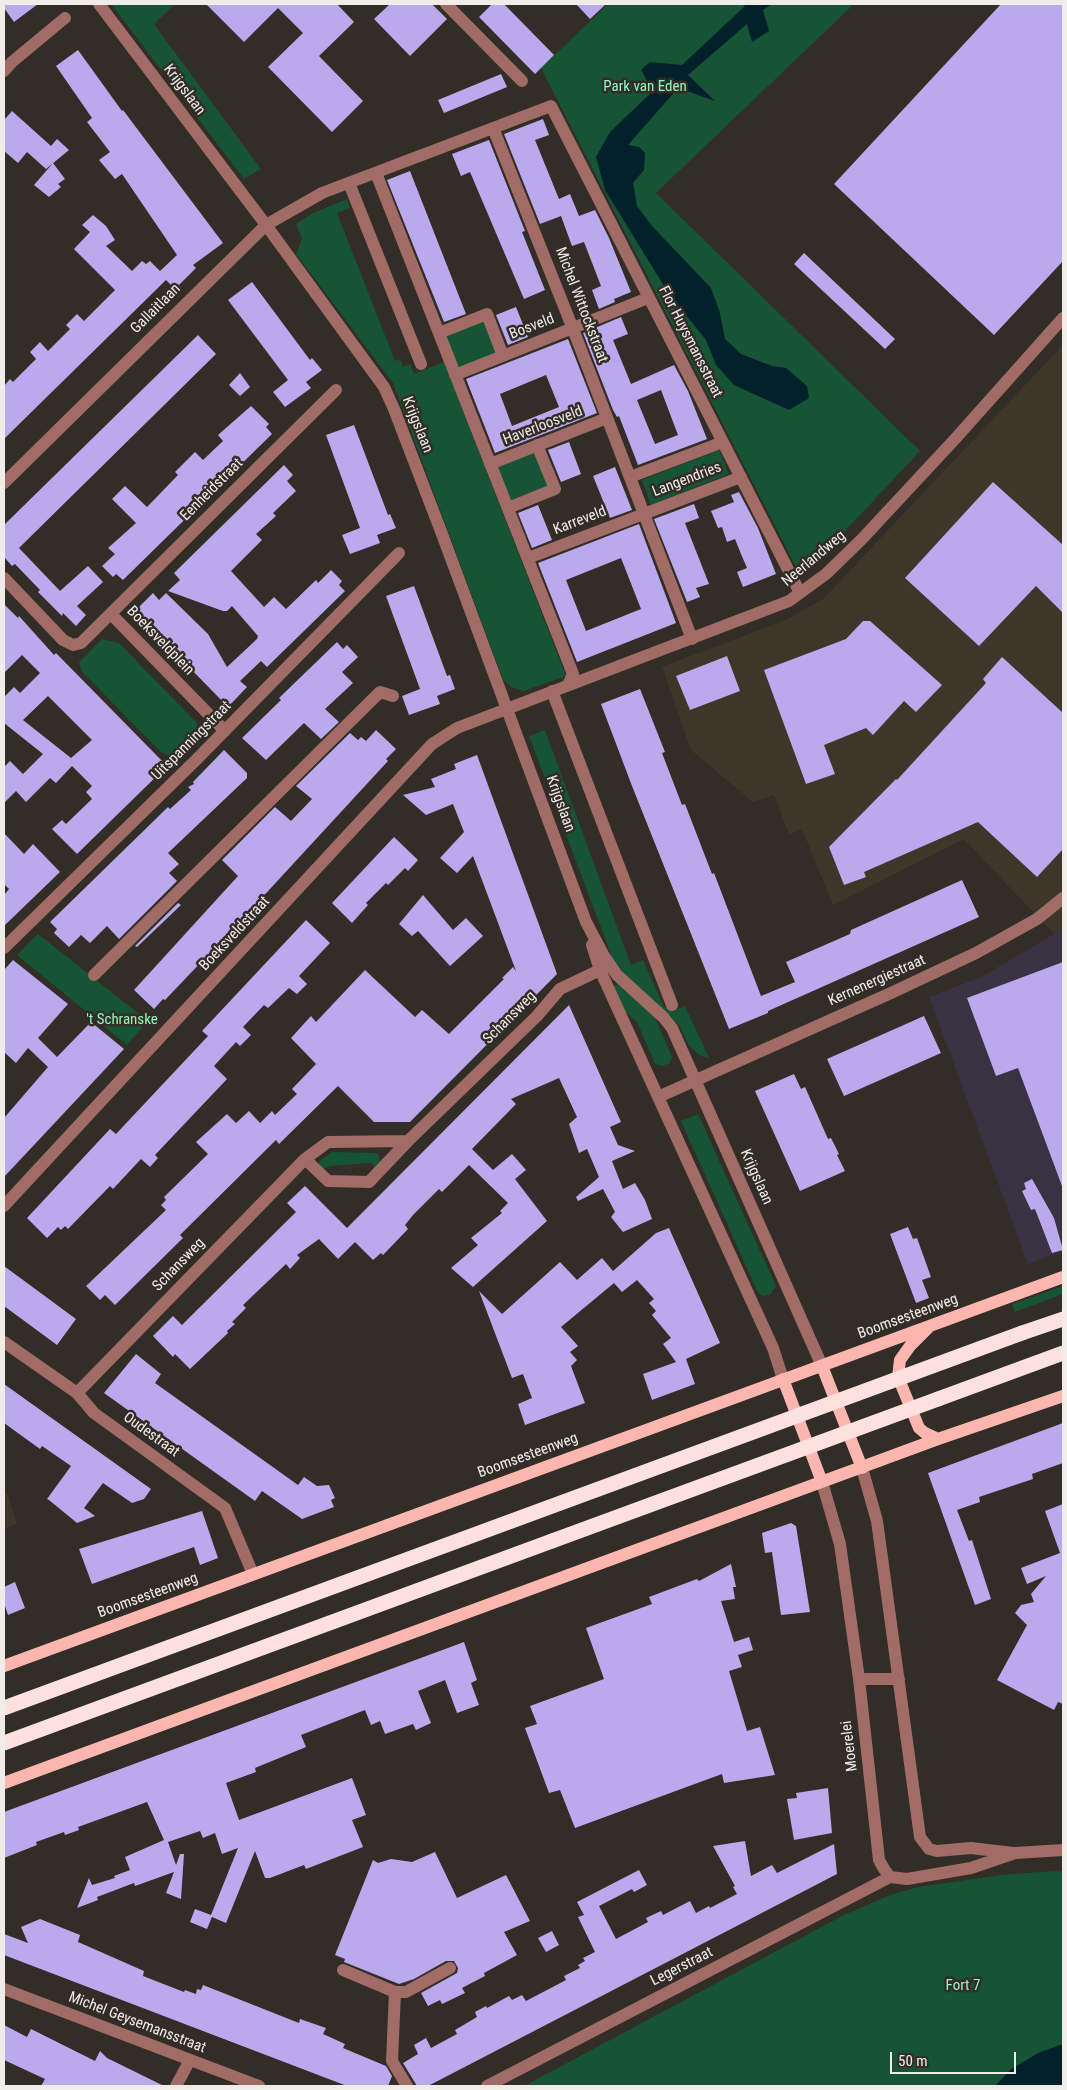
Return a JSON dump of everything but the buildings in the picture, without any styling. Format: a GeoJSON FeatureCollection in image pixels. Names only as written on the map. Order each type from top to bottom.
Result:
{"type":"FeatureCollection","features":[{"type":"Feature","properties":{"kind":"highway"},"geometry":{"type":"LineString","coordinates":[[4,1708],[1063,1319]]}},
{"type":"Feature","properties":{"kind":"highway"},"geometry":{"type":"LineString","coordinates":[[4,1743],[1063,1353]]}},
{"type":"Feature","properties":{"kind":"main road","name":"Boomsesteenweg"},"geometry":{"type":"LineString","coordinates":[[4,1666],[1063,1277]]}},
{"type":"Feature","properties":{"kind":"main road"},"geometry":{"type":"LineString","coordinates":[[930,1326],[910,1346],[900,1360],[898,1377],[920,1428],[925,1434],[938,1440]]}},
{"type":"Feature","properties":{"kind":"main road","name":"Krijgslaan"},"geometry":{"type":"LineString","coordinates":[[822,1366],[862,1468]]}},
{"type":"Feature","properties":{"kind":"main road","name":"Krijgslaan"},"geometry":{"type":"LineString","coordinates":[[783,1379],[822,1482]]}},
{"type":"Feature","properties":{"kind":"main road"},"geometry":{"type":"LineString","coordinates":[[4,1783],[822,1482],[1063,1396]]}},
{"type":"Feature","properties":{"kind":"street","name":"Krijgslaan"},"geometry":{"type":"LineString","coordinates":[[99,4],[266,225],[384,387],[508,708],[586,922],[600,970],[765,1331],[783,1379]]}},
{"type":"Feature","properties":{"kind":"street"},"geometry":{"type":"LineString","coordinates":[[446,4],[522,81]]}},
{"type":"Feature","properties":{"kind":"street"},"geometry":{"type":"LineString","coordinates":[[4,70],[66,18]]}},
{"type":"Feature","properties":{"kind":"street","name":"Flor Huysmansstraat"},"geometry":{"type":"LineString","coordinates":[[493,128],[551,106],[800,593]]}},
{"type":"Feature","properties":{"kind":"street"},"geometry":{"type":"LineString","coordinates":[[421,364],[349,183],[493,128]]}},
{"type":"Feature","properties":{"kind":"street","name":"Michel Wittockstraat"},"geometry":{"type":"LineString","coordinates":[[493,128],[573,329],[692,639]]}},
{"type":"Feature","properties":{"kind":"street"},"geometry":{"type":"LineString","coordinates":[[376,173],[573,674],[568,685]]}},
{"type":"Feature","properties":{"kind":"street","name":"Gallaitlaan"},"geometry":{"type":"LineString","coordinates":[[4,483],[266,225],[310,199],[349,183]]}},
{"type":"Feature","properties":{"kind":"street","name":"Bosveld"},"geometry":{"type":"LineString","coordinates":[[455,375],[648,298]]}},
{"type":"Feature","properties":{"kind":"street","name":"Bosveld"},"geometry":{"type":"LineString","coordinates":[[439,333],[487,314],[503,356]]}},
{"type":"Feature","properties":{"kind":"street","name":"Neerlandweg"},"geometry":{"type":"LineString","coordinates":[[508,708],[789,601],[826,574],[862,539],[955,439],[1063,318]]}},
{"type":"Feature","properties":{"kind":"street","name":"Eenheidstraat"},"geometry":{"type":"LineString","coordinates":[[111,614],[336,390]]}},
{"type":"Feature","properties":{"kind":"street","name":"Haverloosveld"},"geometry":{"type":"LineString","coordinates":[[490,464],[607,418]]}},
{"type":"Feature","properties":{"kind":"street"},"geometry":{"type":"LineString","coordinates":[[630,477],[723,442]]}},
{"type":"Feature","properties":{"kind":"street"},"geometry":{"type":"LineString","coordinates":[[508,508],[555,489],[537,446]]}},
{"type":"Feature","properties":{"kind":"street","name":"Langendries"},"geometry":{"type":"LineString","coordinates":[[644,514],[741,476]]}},
{"type":"Feature","properties":{"kind":"street","name":"Karreveld"},"geometry":{"type":"LineString","coordinates":[[528,558],[644,514]]}},
{"type":"Feature","properties":{"kind":"street","name":"Uitspanningstraat"},"geometry":{"type":"LineString","coordinates":[[4,948],[225,731],[399,553]]}},
{"type":"Feature","properties":{"kind":"street","name":"Boeksveldplein"},"geometry":{"type":"LineString","coordinates":[[4,578],[62,640],[73,645],[80,643],[111,614],[225,731]]}},
{"type":"Feature","properties":{"kind":"street"},"geometry":{"type":"LineString","coordinates":[[552,691],[672,1005]]}},
{"type":"Feature","properties":{"kind":"street"},"geometry":{"type":"LineString","coordinates":[[94,975],[380,692],[392,696]]}},
{"type":"Feature","properties":{"kind":"street","name":"Boeksveldstraat"},"geometry":{"type":"LineString","coordinates":[[4,1206],[432,744],[457,728],[508,708]]}},
{"type":"Feature","properties":{"kind":"street","name":"Kernenergiestraat"},"geometry":{"type":"LineString","coordinates":[[658,1097],[891,993],[968,956],[1037,920],[1063,898]]}},
{"type":"Feature","properties":{"kind":"street","name":"Krijgslaan"},"geometry":{"type":"LineString","coordinates":[[586,922],[604,956],[617,975],[663,1017],[672,1028],[822,1366]]}},
{"type":"Feature","properties":{"kind":"street","name":"Schansweg"},"geometry":{"type":"LineString","coordinates":[[305,1159],[328,1181],[370,1182],[408,1141],[537,1016],[560,989],[600,970]]}},
{"type":"Feature","properties":{"kind":"street","name":"Schansweg"},"geometry":{"type":"LineString","coordinates":[[77,1393],[305,1159],[328,1142],[408,1141]]}},
{"type":"Feature","properties":{"kind":"street","name":"Oudestraat"},"geometry":{"type":"LineString","coordinates":[[4,1342],[77,1393],[94,1414],[225,1508],[253,1574]]}},
{"type":"Feature","properties":{"kind":"street"},"geometry":{"type":"LineString","coordinates":[[862,1468],[877,1521],[920,1837],[929,1849],[937,1851],[971,1848],[1015,1854],[1063,1850]]}},
{"type":"Feature","properties":{"kind":"street","name":"Moerelei"},"geometry":{"type":"LineString","coordinates":[[822,1482],[840,1544],[859,1679],[879,1860],[890,1877]]}},
{"type":"Feature","properties":{"kind":"street"},"geometry":{"type":"LineString","coordinates":[[859,1679],[899,1679]]}},
{"type":"Feature","properties":{"kind":"street"},"geometry":{"type":"LineString","coordinates":[[890,1877],[907,1879],[971,1868],[1015,1854]]}},
{"type":"Feature","properties":{"kind":"street","name":"Legerstraat"},"geometry":{"type":"LineString","coordinates":[[487,2086],[890,1877]]}},
{"type":"Feature","properties":{"kind":"street"},"geometry":{"type":"LineString","coordinates":[[343,1970],[396,1992],[406,1992],[450,1968]]}},
{"type":"Feature","properties":{"kind":"street","name":"Michel Geysemansstraat"},"geometry":{"type":"LineString","coordinates":[[4,1990],[259,2086]]}},
{"type":"Feature","properties":{"kind":"street"},"geometry":{"type":"LineString","coordinates":[[396,1992],[392,2061],[407,2086]]}},
{"type":"Feature","properties":{"kind":"street"},"geometry":{"type":"LineString","coordinates":[[176,2086],[190,2060]]}},
{"type":"Feature","properties":{"kind":"shaded area"},"geometry":{"type":"Polygon","coordinates":[[[1063,345],[1063,925],[1054,934],[964,839],[833,905],[802,829],[789,834],[774,795],[753,802],[691,750],[662,667],[788,619],[823,599],[1063,345]]]}},
{"type":"Feature","properties":{"kind":"shaded area"},"geometry":{"type":"Polygon","coordinates":[[[1063,925],[1063,1251],[1028,1264],[929,997],[981,977],[1054,934],[1063,925]]]}},
{"type":"Feature","properties":{"kind":"shaded area"},"geometry":{"type":"Polygon","coordinates":[[[4,1492],[8,1495],[17,1524],[4,1529],[4,1492]]]}},
{"type":"Feature","properties":{"kind":"green space"},"geometry":{"type":"Polygon","coordinates":[[[111,4],[175,4],[154,24],[261,169],[244,179],[111,4]]]}},
{"type":"Feature","properties":{"kind":"green space","name":"Park van Eden"},"geometry":{"type":"Polygon","coordinates":[[[608,4],[854,4],[656,193],[920,451],[846,530],[799,573],[541,68],[608,4]]]}},
{"type":"Feature","properties":{"kind":"green space"},"geometry":{"type":"Polygon","coordinates":[[[347,199],[350,208],[337,213],[395,361],[400,359],[403,367],[410,364],[414,374],[444,362],[566,676],[524,691],[511,687],[503,679],[393,383],[296,254],[302,239],[296,224],[313,213],[347,199]]]}},
{"type":"Feature","properties":{"kind":"green space"},"geometry":{"type":"Polygon","coordinates":[[[484,321],[497,355],[458,369],[445,336],[484,321]]]}},
{"type":"Feature","properties":{"kind":"green space"},"geometry":{"type":"Polygon","coordinates":[[[719,450],[729,474],[651,505],[642,480],[719,450]]]}},
{"type":"Feature","properties":{"kind":"green space"},"geometry":{"type":"Polygon","coordinates":[[[534,452],[548,486],[510,501],[496,467],[534,452]]]}},
{"type":"Feature","properties":{"kind":"green space"},"geometry":{"type":"Polygon","coordinates":[[[102,639],[119,643],[197,723],[195,739],[175,759],[160,751],[82,672],[79,662],[102,639]]]}},
{"type":"Feature","properties":{"kind":"green space"},"geometry":{"type":"Polygon","coordinates":[[[545,730],[631,965],[643,960],[664,1007],[672,1011],[685,1006],[709,1058],[699,1055],[688,1044],[680,1026],[630,981],[612,957],[529,736],[545,730]]]}},
{"type":"Feature","properties":{"kind":"green space","name":"'t Schranske"},"geometry":{"type":"Polygon","coordinates":[[[38,934],[148,1021],[127,1045],[17,955],[38,934]]]}},
{"type":"Feature","properties":{"kind":"green space"},"geometry":{"type":"Polygon","coordinates":[[[618,984],[654,1015],[672,1057],[670,1063],[662,1066],[655,1064],[637,1022],[619,1006],[611,987],[618,984]]]}},
{"type":"Feature","properties":{"kind":"green space"},"geometry":{"type":"Polygon","coordinates":[[[698,1114],[776,1286],[770,1295],[763,1296],[758,1293],[681,1121],[698,1114]]]}},
{"type":"Feature","properties":{"kind":"green space"},"geometry":{"type":"Polygon","coordinates":[[[332,1152],[378,1154],[381,1163],[375,1169],[372,1163],[330,1166],[321,1170],[317,1166],[320,1161],[332,1152]]]}},
{"type":"Feature","properties":{"kind":"green space"},"geometry":{"type":"Polygon","coordinates":[[[1063,1286],[1063,1294],[1015,1312],[1012,1304],[1063,1286]]]}},
{"type":"Feature","properties":{"kind":"green space","name":"Fort 7"},"geometry":{"type":"Polygon","coordinates":[[[1063,1872],[1063,2086],[524,2086],[842,1916],[890,1895],[918,1887],[1001,1875],[1063,1872]]]}},
{"type":"Feature","properties":{"kind":"water"},"geometry":{"type":"Polygon","coordinates":[[[743,4],[772,4],[763,10],[769,31],[752,42],[747,24],[688,75],[715,101],[678,88],[628,145],[639,147],[645,153],[644,170],[633,183],[637,206],[652,226],[711,288],[720,313],[725,339],[741,354],[772,366],[786,368],[807,386],[809,398],[789,410],[734,385],[716,365],[706,340],[669,294],[605,190],[596,157],[610,132],[653,91],[641,70],[650,62],[682,65],[745,6],[743,4]]]}},
{"type":"Feature","properties":{"kind":"water"},"geometry":{"type":"Polygon","coordinates":[[[1063,2044],[1063,2086],[995,2086],[1010,2070],[1038,2053],[1063,2044]]]}}]}
